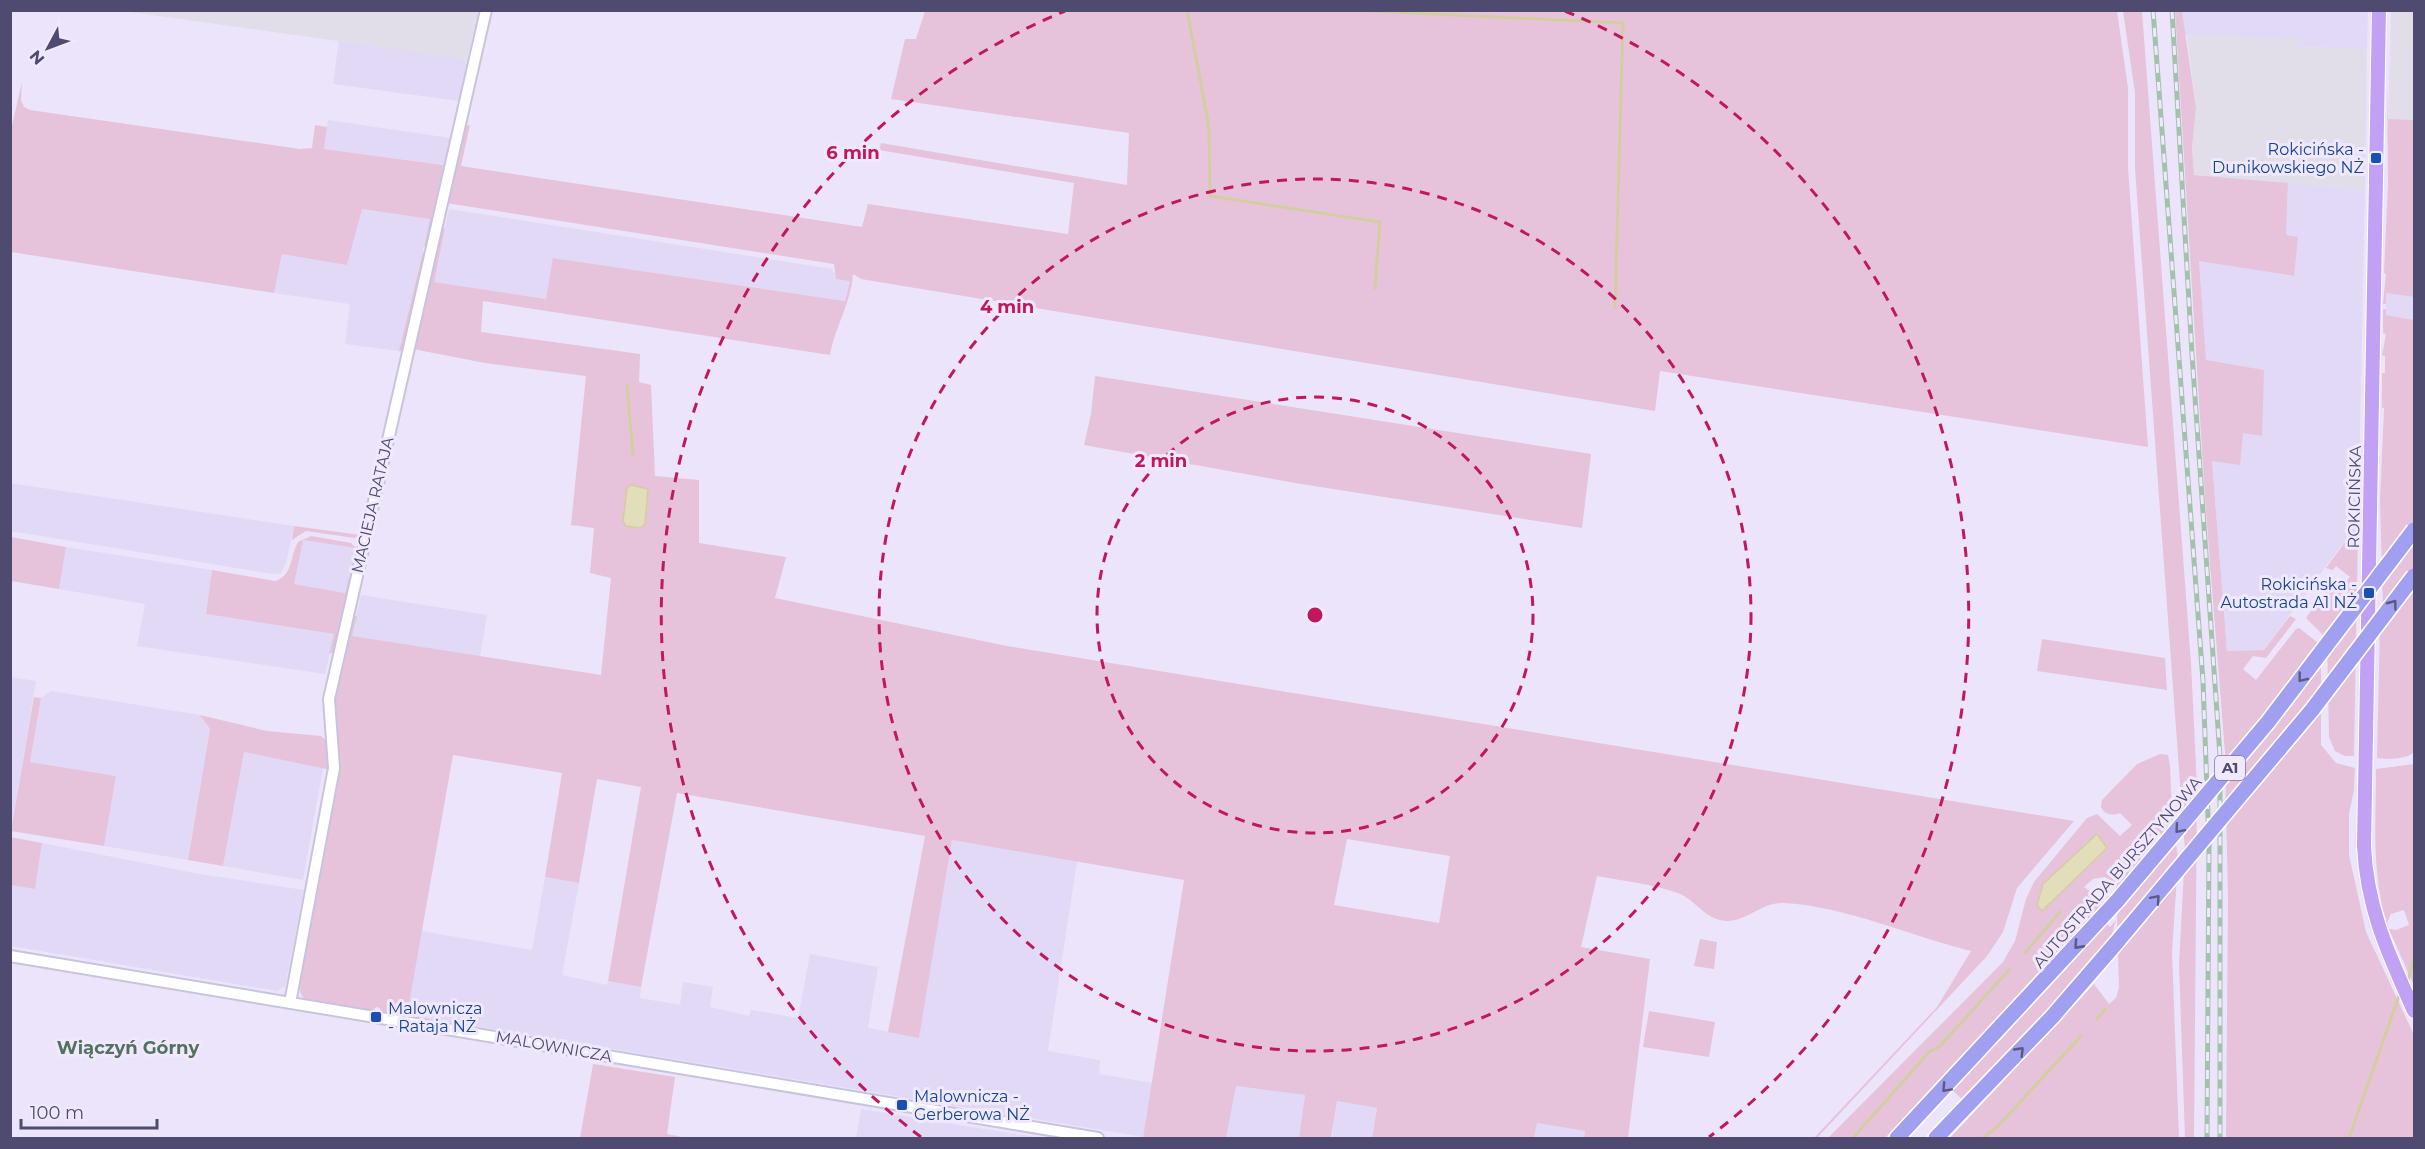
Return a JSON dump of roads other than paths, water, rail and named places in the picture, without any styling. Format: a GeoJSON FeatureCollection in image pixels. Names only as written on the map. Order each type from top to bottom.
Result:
{"type":"FeatureCollection","features":[{"type":"Feature","properties":{"kind":"highway","name":"AUTOSTRADA BURSZTYNOWA"},"geometry":{"type":"LineString","coordinates":[[1898,1138],[2117,901],[2268,722],[2415,530]]}},
{"type":"Feature","properties":{"kind":"highway","name":"A1"},"geometry":{"type":"LineString","coordinates":[[1936,1138],[2053,1016],[2117,942],[2312,710],[2415,576]]}},
{"type":"Feature","properties":{"kind":"main road","name":"ROKICIŃSKA"},"geometry":{"type":"LineString","coordinates":[[2379,10],[2364,846],[2373,914],[2415,1011]]}},
{"type":"Feature","properties":{"kind":"street","name":"MACIEJA RATAJA"},"geometry":{"type":"LineString","coordinates":[[291,1003],[333,773],[329,699],[486,10]]}},
{"type":"Feature","properties":{"kind":"street","name":"MALOWNICZA"},"geometry":{"type":"LineString","coordinates":[[10,956],[1098,1138]]}},
{"type":"Feature","properties":{"kind":"waterway"},"geometry":{"type":"LineString","coordinates":[[1187,10],[1209,127],[1210,196],[1380,222],[1375,288]]}},
{"type":"Feature","properties":{"kind":"waterway"},"geometry":{"type":"LineString","coordinates":[[1349,10],[1623,23],[1615,308]]}},
{"type":"Feature","properties":{"kind":"waterway"},"geometry":{"type":"LineString","coordinates":[[627,385],[633,455]]}},
{"type":"Feature","properties":{"kind":"waterway"},"geometry":{"type":"LineString","coordinates":[[2025,953],[2060,912]]}},
{"type":"Feature","properties":{"kind":"waterway"},"geometry":{"type":"LineString","coordinates":[[2407,983],[2414,959]]}},
{"type":"Feature","properties":{"kind":"waterway"},"geometry":{"type":"LineString","coordinates":[[1853,1138],[1929,1052],[1940,1046],[2009,970]]}},
{"type":"Feature","properties":{"kind":"waterway"},"geometry":{"type":"LineString","coordinates":[[2349,1138],[2400,993]]}},
{"type":"Feature","properties":{"kind":"waterway"},"geometry":{"type":"LineString","coordinates":[[2097,1019],[2105,1009]]}},
{"type":"Feature","properties":{"kind":"waterway"},"geometry":{"type":"LineString","coordinates":[[1983,1138],[1997,1127],[2081,1036]]}},
{"type":"Feature","properties":{"kind":"railway"},"geometry":{"type":"LineString","coordinates":[[2153,10],[2203,681],[2209,844],[2207,1138]]}},
{"type":"Feature","properties":{"kind":"railway"},"geometry":{"type":"LineString","coordinates":[[2172,10],[2192,354],[2220,756],[2220,1138]]}},
{"type":"Feature","properties":{"kind":"place","name":"Rokicińska - Dunikowskiego NŻ"},"geometry":{"type":"Point","coordinates":[2376,158]}},
{"type":"Feature","properties":{"kind":"place","name":"Rokicińska - Autostrada A1 NŻ"},"geometry":{"type":"Point","coordinates":[2369,593]}},
{"type":"Feature","properties":{"kind":"place","name":"Malownicza - Rataja NŻ"},"geometry":{"type":"Point","coordinates":[376,1017]}},
{"type":"Feature","properties":{"kind":"place","name":"Malownicza - Gerberowa NŻ"},"geometry":{"type":"Point","coordinates":[902,1105]}},
{"type":"Feature","properties":{"kind":"district","name":"Wiączyń Górny"},"geometry":{"type":"Point","coordinates":[128,1048]}}]}
